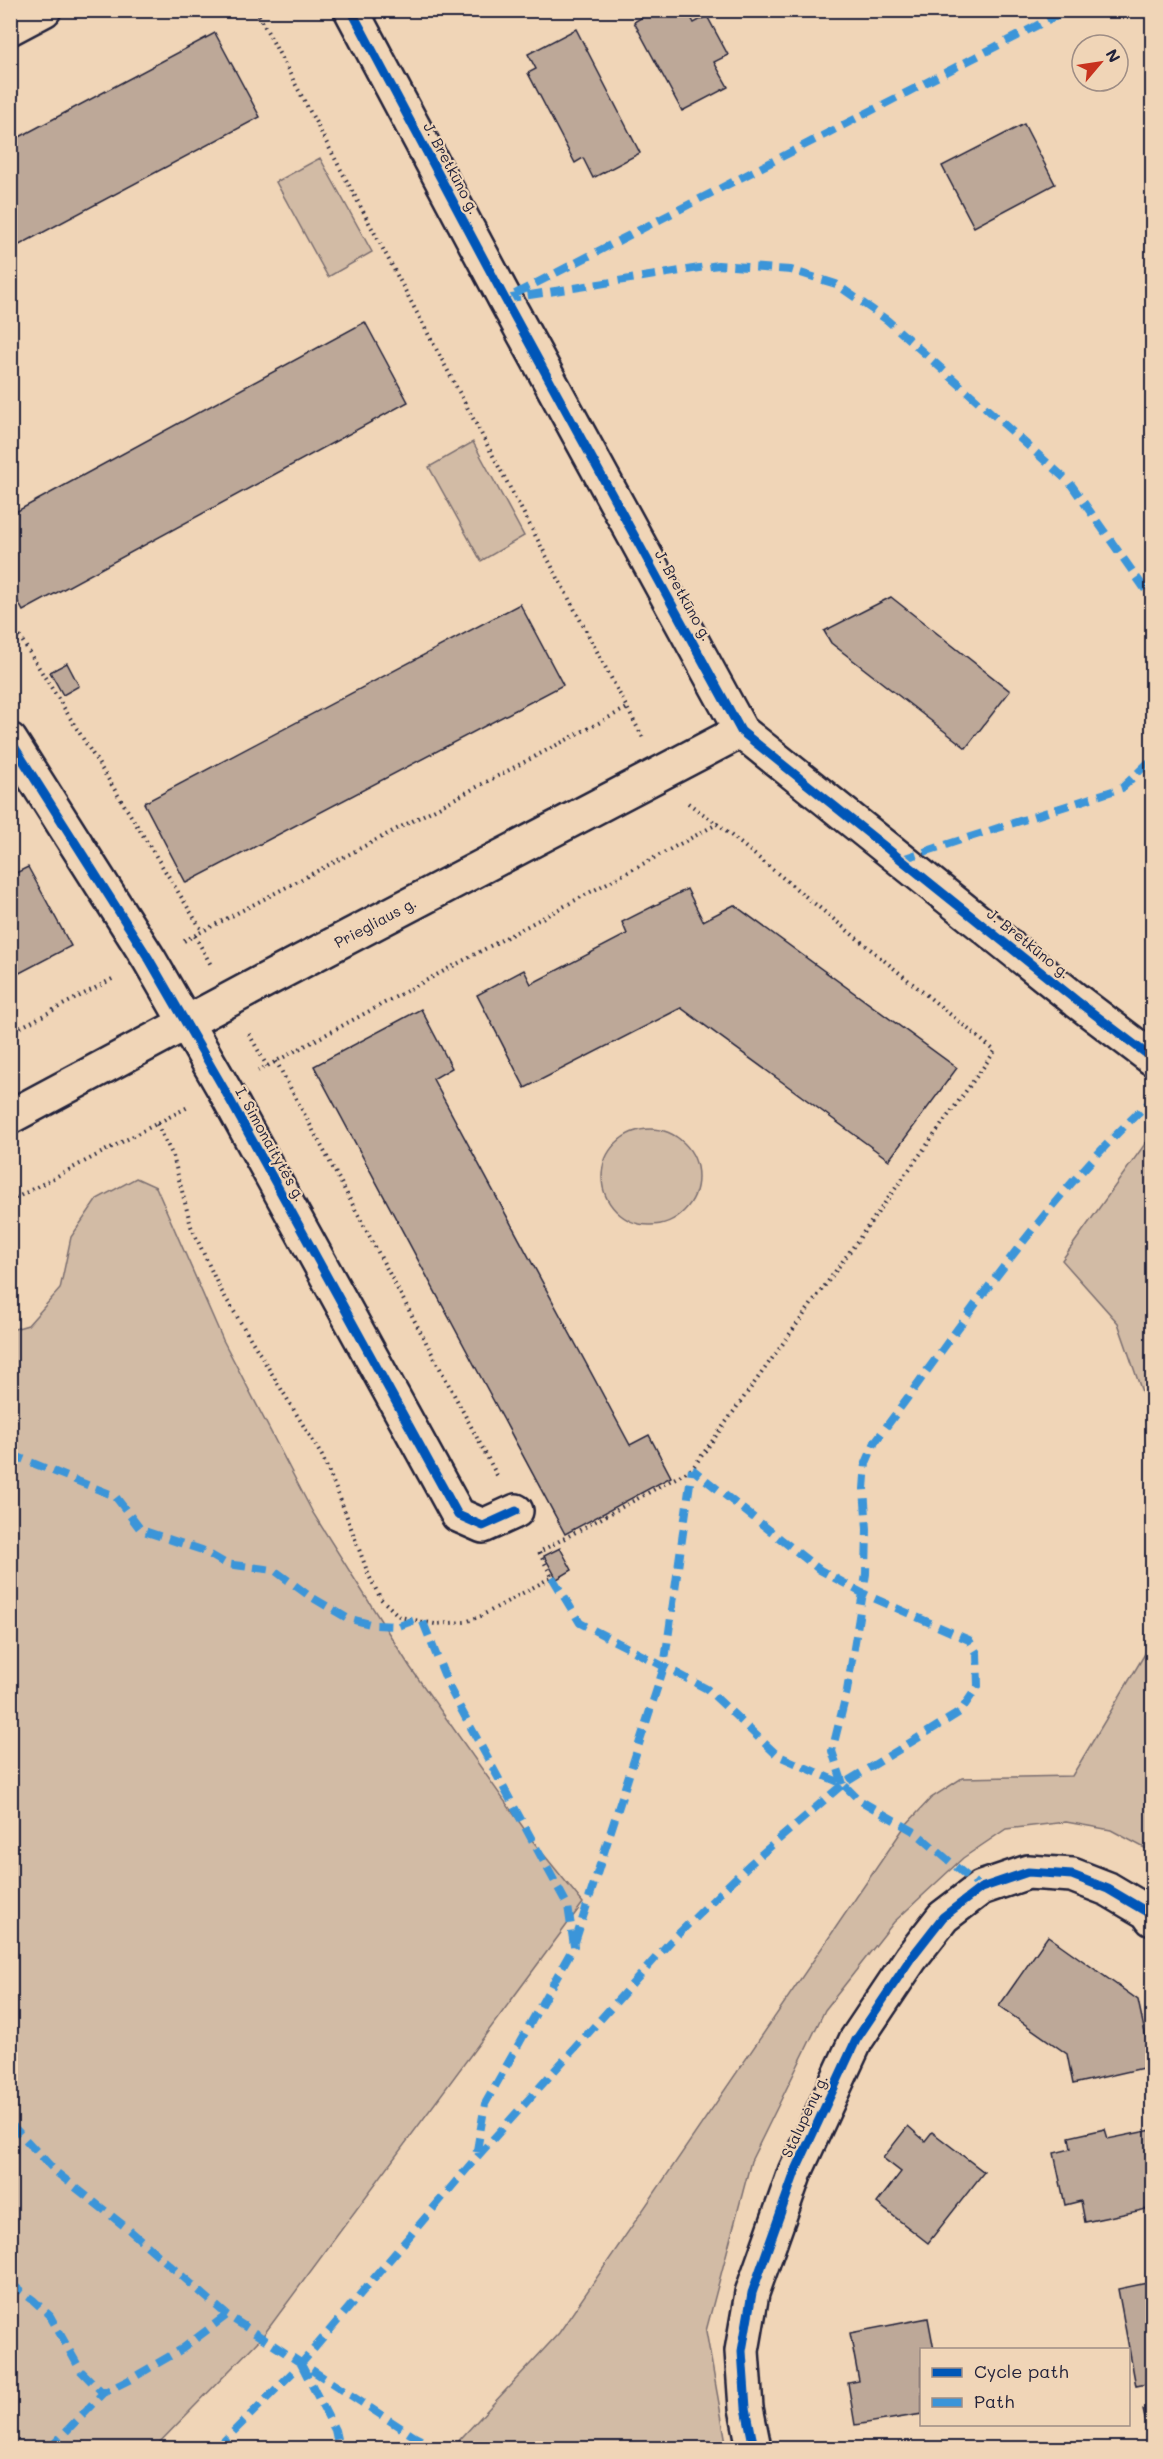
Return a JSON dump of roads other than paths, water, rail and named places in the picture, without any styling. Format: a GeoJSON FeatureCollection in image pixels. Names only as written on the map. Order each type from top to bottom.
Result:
{"type":"FeatureCollection","features":[{"type":"Feature","properties":{"kind":"street"},"geometry":{"type":"LineString","coordinates":[[10,28],[44,10]]}},
{"type":"Feature","properties":{"kind":"street","name":"J. Bretkūno g."},"geometry":{"type":"LineString","coordinates":[[351,10],[499,289],[741,731],[1077,1001],[1152,1058]]}},
{"type":"Feature","properties":{"kind":"street","name":"Priegliaus g."},"geometry":{"type":"LineString","coordinates":[[10,1117],[741,731]]}},
{"type":"Feature","properties":{"kind":"street","name":"I. Simonaitytės g."},"geometry":{"type":"LineString","coordinates":[[10,740],[149,959],[224,1089],[458,1515],[483,1526],[516,1511]]}},
{"type":"Feature","properties":{"kind":"street","name":"Stalupėnų g."},"geometry":{"type":"LineString","coordinates":[[754,2448],[746,2408],[742,2351],[752,2293],[795,2172],[856,2040],[911,1958],[943,1917],[981,1888],[1028,1872],[1072,1875],[1108,1889],[1147,1912],[1152,1919]]}}]}
